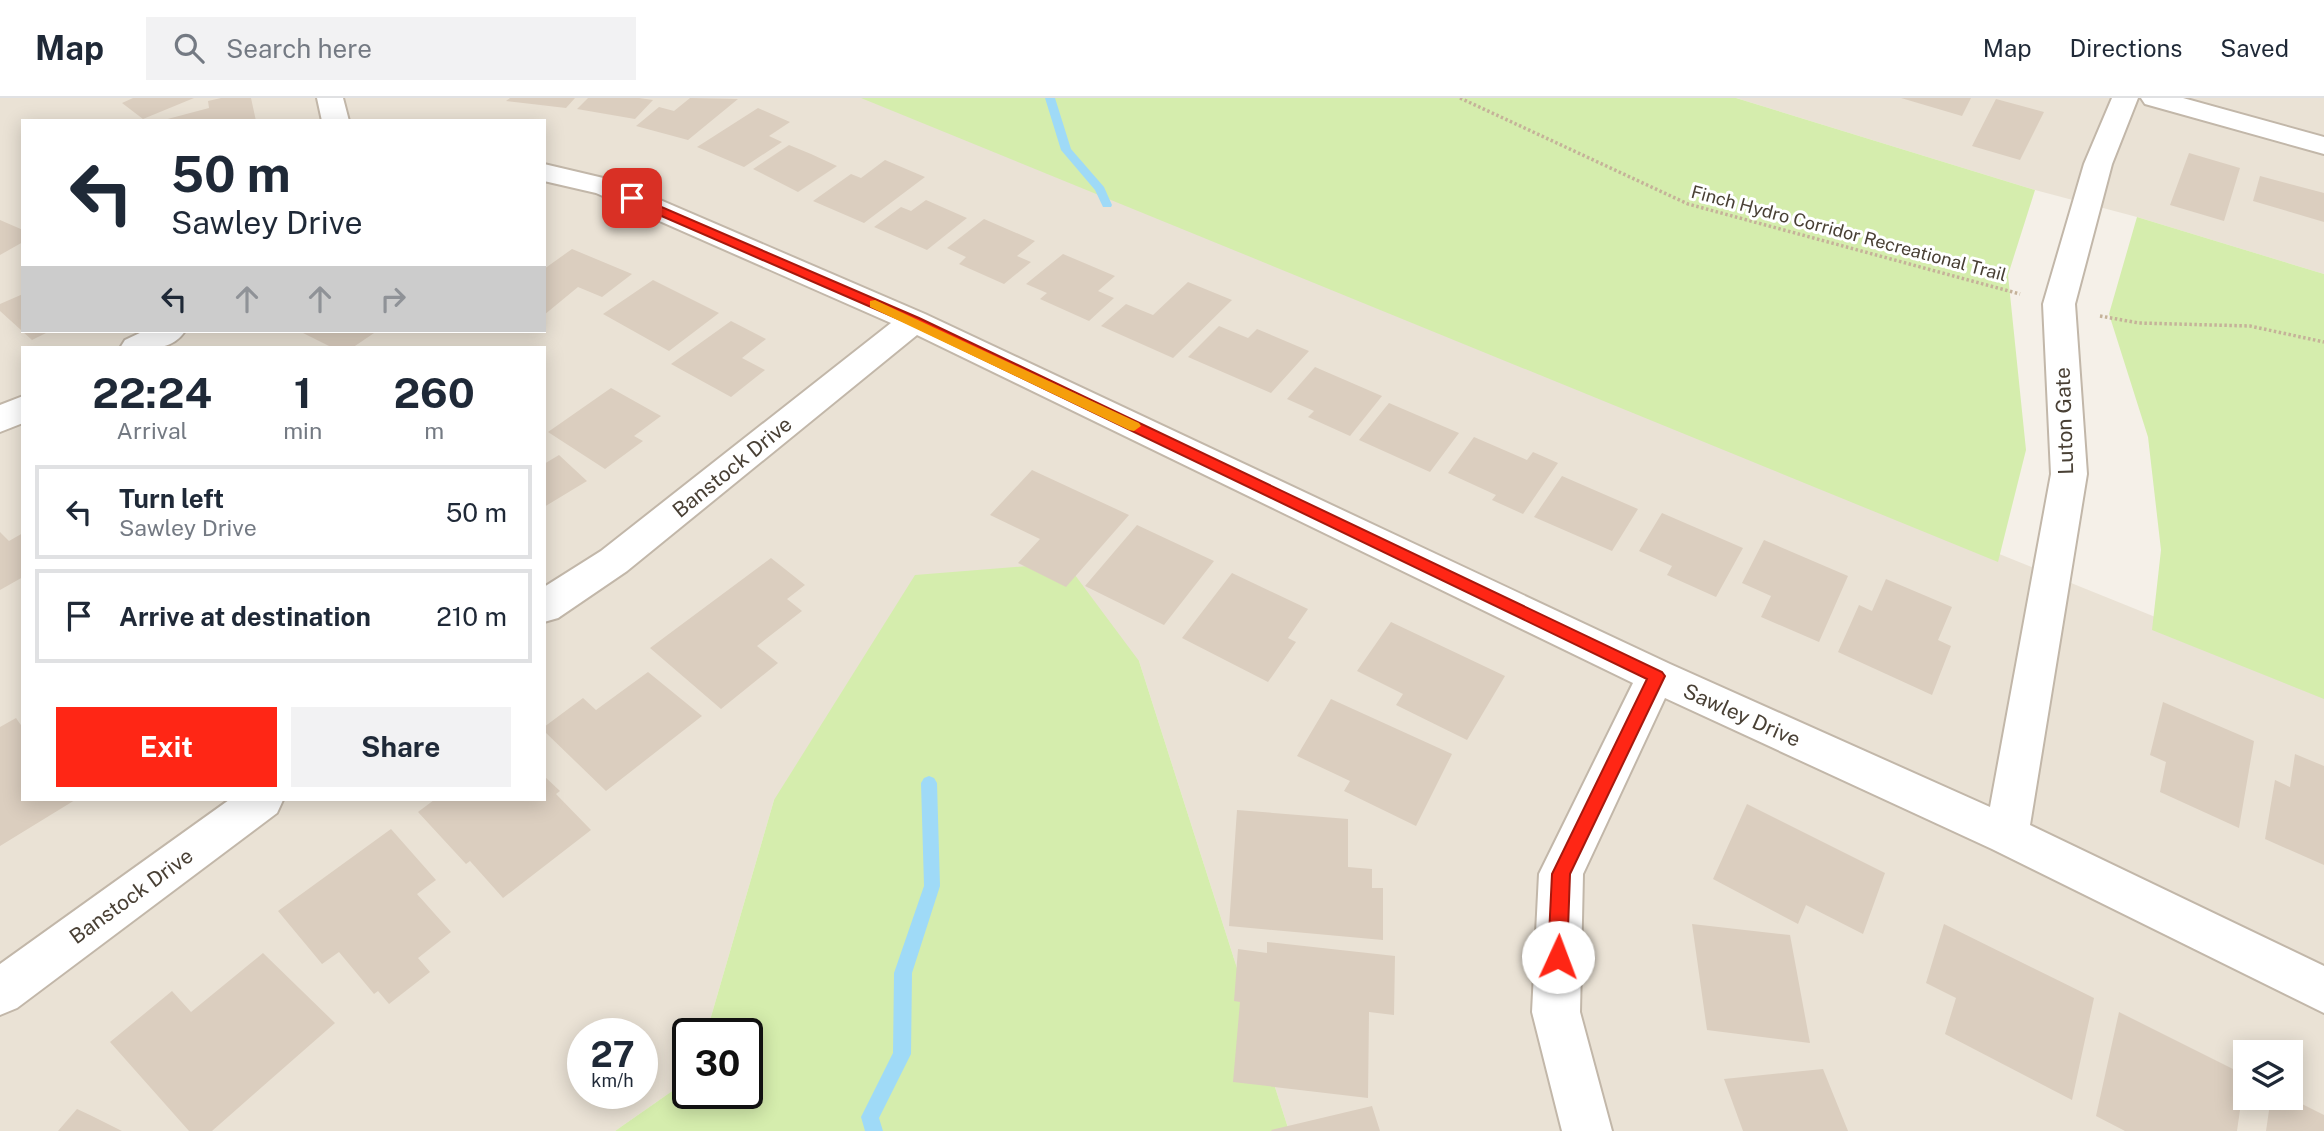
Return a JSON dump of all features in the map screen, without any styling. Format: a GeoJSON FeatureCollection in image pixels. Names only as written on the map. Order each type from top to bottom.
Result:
{"type":"FeatureCollection","features":[{"type":"Feature","properties":{"kind":"street"},"geometry":{"type":"LineString","coordinates":[[330,98],[335,119]]}},
{"type":"Feature","properties":{"kind":"street","name":"Luton Gate"},"geometry":{"type":"LineString","coordinates":[[2007,835],[2069,474],[2059,304],[2098,164],[2125,98]]}},
{"type":"Feature","properties":{"kind":"street"},"geometry":{"type":"LineString","coordinates":[[2154,98],[2324,146]]}},
{"type":"Feature","properties":{"kind":"street","name":"Sawley Drive"},"geometry":{"type":"LineString","coordinates":[[546,172],[606,187],[914,321],[1656,676],[2007,835],[2324,990]]}},
{"type":"Feature","properties":{"kind":"street","name":"Banstock Drive"},"geometry":{"type":"LineString","coordinates":[[546,606],[614,561],[914,321]]}},
{"type":"Feature","properties":{"kind":"street"},"geometry":{"type":"LineString","coordinates":[[140,346],[165,333]]}},
{"type":"Feature","properties":{"kind":"street"},"geometry":{"type":"LineString","coordinates":[[1587,1131],[1556,1012],[1561,874],[1656,676]]}},
{"type":"Feature","properties":{"kind":"street","name":"Banstock Drive"},"geometry":{"type":"LineString","coordinates":[[0,992],[261,801]]}},
{"type":"Feature","properties":{"kind":"path","name":"Finch Hydro Corridor Recreational Trail"},"geometry":{"type":"LineString","coordinates":[[1460,98],[1688,204],[1786,233],[2030,297]]}},
{"type":"Feature","properties":{"kind":"path"},"geometry":{"type":"LineString","coordinates":[[2096,315],[2139,323],[2250,326],[2324,342]]}},
{"type":"Feature","properties":{"kind":"shaded area"},"geometry":{"type":"Polygon","coordinates":[[[0,98],[869,98],[2324,685],[2324,1131],[1289,1131],[1139,661],[774,800],[711,1018],[672,1018],[672,1091],[658,1101],[658,1018],[567,1018],[567,1109],[646,1109],[615,1131],[0,1131],[0,98]]]}},
{"type":"Feature","properties":{"kind":"shaded area"},"geometry":{"type":"Polygon","coordinates":[[[1736,98],[2324,98],[2324,274],[2137,217],[2035,190],[1736,98]]]}},
{"type":"Feature","properties":{"kind":"green space"},"geometry":{"type":"Polygon","coordinates":[[[861,98],[1736,98],[2035,190],[2008,275],[2026,450],[1998,562],[861,98]]]}},
{"type":"Feature","properties":{"kind":"green space"},"geometry":{"type":"Polygon","coordinates":[[[2137,217],[2324,274],[2324,699],[2152,630],[2161,550],[2148,437],[2109,314],[2137,217]]]}},
{"type":"Feature","properties":{"kind":"green space"},"geometry":{"type":"Polygon","coordinates":[[[1066,563],[1139,661],[1289,1131],[615,1131],[646,1109],[658,1109],[658,1101],[672,1091],[672,1109],[763,1109],[763,1018],[711,1018],[774,800],[915,575],[1066,563]]]}},
{"type":"Feature","properties":{"kind":"building"},"geometry":{"type":"Polygon","coordinates":[[[133,98],[194,98],[143,119],[122,103],[133,98]]]}},
{"type":"Feature","properties":{"kind":"building"},"geometry":{"type":"Polygon","coordinates":[[[251,98],[256,119],[168,119],[209,108],[208,101],[251,98]]]}},
{"type":"Feature","properties":{"kind":"building"},"geometry":{"type":"Polygon","coordinates":[[[510,98],[575,98],[566,108],[506,101],[510,98]]]}},
{"type":"Feature","properties":{"kind":"building"},"geometry":{"type":"Polygon","coordinates":[[[588,98],[653,100],[635,119],[577,109],[588,98]]]}},
{"type":"Feature","properties":{"kind":"building"},"geometry":{"type":"Polygon","coordinates":[[[690,98],[738,99],[688,140],[636,126],[659,107],[674,111],[690,98]]]}},
{"type":"Feature","properties":{"kind":"building"},"geometry":{"type":"Polygon","coordinates":[[[1901,98],[1971,98],[1962,116],[1901,98]]]}},
{"type":"Feature","properties":{"kind":"building"},"geometry":{"type":"Polygon","coordinates":[[[1996,99],[2044,112],[2020,160],[1972,146],[1996,99]]]}},
{"type":"Feature","properties":{"kind":"building"},"geometry":{"type":"Polygon","coordinates":[[[758,108],[790,122],[769,136],[782,142],[744,167],[697,147],[758,108]]]}},
{"type":"Feature","properties":{"kind":"building"},"geometry":{"type":"Polygon","coordinates":[[[789,145],[837,166],[798,192],[753,169],[789,145]]]}},
{"type":"Feature","properties":{"kind":"building"},"geometry":{"type":"Polygon","coordinates":[[[2189,153],[2240,168],[2224,221],[2170,205],[2189,153]]]}},
{"type":"Feature","properties":{"kind":"building"},"geometry":{"type":"Polygon","coordinates":[[[885,160],[925,177],[864,223],[813,201],[851,174],[861,178],[885,160]]]}},
{"type":"Feature","properties":{"kind":"building"},"geometry":{"type":"Polygon","coordinates":[[[2260,176],[2324,193],[2324,222],[2253,201],[2260,176]]]}},
{"type":"Feature","properties":{"kind":"building"},"geometry":{"type":"Polygon","coordinates":[[[926,200],[967,218],[927,250],[874,227],[901,207],[911,211],[926,200]]]}},
{"type":"Feature","properties":{"kind":"building"},"geometry":{"type":"Polygon","coordinates":[[[984,219],[1035,241],[1017,256],[1031,262],[1004,284],[959,264],[966,257],[947,248],[984,219]]]}},
{"type":"Feature","properties":{"kind":"building"},"geometry":{"type":"Polygon","coordinates":[[[0,220],[21,229],[21,243],[0,255],[0,220]]]}},
{"type":"Feature","properties":{"kind":"building"},"geometry":{"type":"Polygon","coordinates":[[[572,249],[632,274],[602,297],[578,287],[546,313],[546,268],[572,249]]]}},
{"type":"Feature","properties":{"kind":"building"},"geometry":{"type":"Polygon","coordinates":[[[1063,254],[1115,276],[1098,291],[1114,298],[1089,321],[1040,299],[1047,293],[1026,284],[1063,254]]]}},
{"type":"Feature","properties":{"kind":"building"},"geometry":{"type":"Polygon","coordinates":[[[653,280],[719,313],[669,351],[603,314],[653,280]]]}},
{"type":"Feature","properties":{"kind":"building"},"geometry":{"type":"Polygon","coordinates":[[[1188,282],[1232,300],[1173,358],[1101,326],[1126,304],[1153,315],[1188,282]]]}},
{"type":"Feature","properties":{"kind":"building"},"geometry":{"type":"Polygon","coordinates":[[[21,295],[21,330],[0,311],[0,304],[21,295]]]}},
{"type":"Feature","properties":{"kind":"building"},"geometry":{"type":"Polygon","coordinates":[[[731,321],[766,339],[742,358],[765,370],[731,397],[671,364],[731,321]]]}},
{"type":"Feature","properties":{"kind":"building"},"geometry":{"type":"Polygon","coordinates":[[[1219,326],[1248,338],[1257,329],[1309,351],[1271,393],[1188,357],[1219,326]]]}},
{"type":"Feature","properties":{"kind":"building"},"geometry":{"type":"Polygon","coordinates":[[[24,333],[46,333],[32,340],[24,333]]]}},
{"type":"Feature","properties":{"kind":"building"},"geometry":{"type":"Polygon","coordinates":[[[303,333],[374,333],[355,346],[329,346],[303,333]]]}},
{"type":"Feature","properties":{"kind":"building"},"geometry":{"type":"Polygon","coordinates":[[[1315,367],[1382,396],[1350,436],[1308,417],[1314,411],[1287,399],[1315,367]]]}},
{"type":"Feature","properties":{"kind":"building"},"geometry":{"type":"Polygon","coordinates":[[[611,388],[661,416],[634,436],[643,441],[605,469],[548,432],[611,388]]]}},
{"type":"Feature","properties":{"kind":"building"},"geometry":{"type":"Polygon","coordinates":[[[1389,403],[1459,433],[1430,472],[1359,440],[1389,403]]]}},
{"type":"Feature","properties":{"kind":"building"},"geometry":{"type":"Polygon","coordinates":[[[1474,437],[1527,460],[1533,452],[1558,463],[1523,514],[1492,500],[1496,495],[1448,473],[1474,437]]]}},
{"type":"Feature","properties":{"kind":"building"},"geometry":{"type":"Polygon","coordinates":[[[559,455],[587,481],[546,506],[546,463],[559,455]]]}},
{"type":"Feature","properties":{"kind":"building"},"geometry":{"type":"Polygon","coordinates":[[[1032,470],[1129,515],[1066,587],[1018,563],[1040,539],[990,515],[1032,470]]]}},
{"type":"Feature","properties":{"kind":"building"},"geometry":{"type":"Polygon","coordinates":[[[1562,476],[1638,509],[1612,551],[1534,517],[1562,476]]]}},
{"type":"Feature","properties":{"kind":"building"},"geometry":{"type":"Polygon","coordinates":[[[1662,513],[1743,548],[1716,597],[1667,575],[1672,566],[1639,551],[1662,513]]]}},
{"type":"Feature","properties":{"kind":"building"},"geometry":{"type":"Polygon","coordinates":[[[1137,525],[1214,561],[1164,625],[1085,586],[1137,525]]]}},
{"type":"Feature","properties":{"kind":"building"},"geometry":{"type":"Polygon","coordinates":[[[0,532],[9,541],[21,534],[21,578],[0,590],[0,532]]]}},
{"type":"Feature","properties":{"kind":"building"},"geometry":{"type":"Polygon","coordinates":[[[1764,540],[1848,576],[1819,642],[1761,617],[1771,596],[1742,583],[1764,540]]]}},
{"type":"Feature","properties":{"kind":"building"},"geometry":{"type":"Polygon","coordinates":[[[771,558],[805,585],[787,599],[802,611],[757,646],[778,663],[721,709],[650,648],[771,558]]]}},
{"type":"Feature","properties":{"kind":"building"},"geometry":{"type":"Polygon","coordinates":[[[1232,573],[1308,609],[1288,638],[1296,642],[1268,682],[1182,638],[1232,573]]]}},
{"type":"Feature","properties":{"kind":"building"},"geometry":{"type":"Polygon","coordinates":[[[1886,579],[1952,607],[1938,640],[1951,646],[1932,695],[1838,652],[1859,605],[1872,611],[1886,579]]]}},
{"type":"Feature","properties":{"kind":"building"},"geometry":{"type":"Polygon","coordinates":[[[1391,622],[1505,676],[1467,740],[1396,705],[1403,694],[1357,671],[1391,622]]]}},
{"type":"Feature","properties":{"kind":"building"},"geometry":{"type":"Polygon","coordinates":[[[648,672],[702,716],[606,791],[546,733],[546,726],[583,698],[596,710],[648,672]]]}},
{"type":"Feature","properties":{"kind":"building"},"geometry":{"type":"Polygon","coordinates":[[[1331,699],[1452,754],[1416,826],[1344,791],[1350,781],[1297,756],[1331,699]]]}},
{"type":"Feature","properties":{"kind":"building"},"geometry":{"type":"Polygon","coordinates":[[[2163,702],[2254,741],[2239,828],[2160,792],[2166,762],[2150,755],[2163,702]]]}},
{"type":"Feature","properties":{"kind":"building"},"geometry":{"type":"Polygon","coordinates":[[[16,718],[21,725],[21,801],[73,801],[0,846],[0,727],[16,718]]]}},
{"type":"Feature","properties":{"kind":"building"},"geometry":{"type":"Polygon","coordinates":[[[2295,754],[2324,766],[2324,865],[2265,839],[2275,780],[2290,787],[2295,754]]]}},
{"type":"Feature","properties":{"kind":"building"},"geometry":{"type":"Polygon","coordinates":[[[546,778],[560,791],[556,794],[591,830],[503,898],[470,861],[466,864],[418,812],[433,801],[546,801],[546,778]]]}},
{"type":"Feature","properties":{"kind":"building"},"geometry":{"type":"Polygon","coordinates":[[[1747,804],[1885,873],[1863,934],[1806,905],[1798,924],[1713,879],[1747,804]]]}},
{"type":"Feature","properties":{"kind":"building"},"geometry":{"type":"Polygon","coordinates":[[[1237,810],[1348,819],[1348,867],[1372,869],[1372,888],[1383,888],[1383,940],[1229,926],[1237,810]]]}},
{"type":"Feature","properties":{"kind":"building"},"geometry":{"type":"Polygon","coordinates":[[[391,829],[436,880],[417,894],[451,932],[418,958],[430,972],[389,1004],[378,991],[374,994],[339,952],[322,964],[278,911],[391,829]]]}},
{"type":"Feature","properties":{"kind":"building"},"geometry":{"type":"Polygon","coordinates":[[[1692,924],[1790,935],[1810,1043],[1707,1030],[1692,924]]]}},
{"type":"Feature","properties":{"kind":"building"},"geometry":{"type":"Polygon","coordinates":[[[1944,924],[2094,998],[2072,1100],[1945,1034],[1956,998],[1926,983],[1944,924]]]}},
{"type":"Feature","properties":{"kind":"building"},"geometry":{"type":"Polygon","coordinates":[[[1267,942],[1395,956],[1394,1015],[1369,1012],[1368,1098],[1233,1082],[1240,1002],[1234,1001],[1238,949],[1267,953],[1267,942]]]}},
{"type":"Feature","properties":{"kind":"building"},"geometry":{"type":"Polygon","coordinates":[[[263,953],[335,1023],[212,1131],[189,1131],[110,1042],[172,991],[191,1012],[263,953]]]}},
{"type":"Feature","properties":{"kind":"building"},"geometry":{"type":"Polygon","coordinates":[[[2119,1012],[2233,1069],[2233,1110],[2240,1110],[2237,1131],[2125,1131],[2096,1116],[2119,1012]]]}},
{"type":"Feature","properties":{"kind":"building"},"geometry":{"type":"Polygon","coordinates":[[[1823,1069],[1848,1131],[1743,1131],[1724,1079],[1823,1069]]]}},
{"type":"Feature","properties":{"kind":"building"},"geometry":{"type":"Polygon","coordinates":[[[2303,1104],[2324,1115],[2324,1131],[2266,1131],[2269,1110],[2303,1110],[2303,1104]]]}},
{"type":"Feature","properties":{"kind":"building"},"geometry":{"type":"Polygon","coordinates":[[[1372,1106],[1380,1131],[1271,1130],[1372,1106]]]}},
{"type":"Feature","properties":{"kind":"building"},"geometry":{"type":"Polygon","coordinates":[[[77,1109],[92,1116],[122,1131],[58,1131],[77,1109]]]}},
{"type":"Feature","properties":{"kind":"waterway"},"geometry":{"type":"LineString","coordinates":[[1050,98],[1066,150],[1100,189],[1107,205]]}},
{"type":"Feature","properties":{"kind":"waterway"},"geometry":{"type":"LineString","coordinates":[[874,1131],[870,1117],[902,1054],[903,973],[932,886],[929,783]]}},
{"type":"Feature","properties":{"kind":"slow traffic"},"geometry":{"type":"LineString","coordinates":[[875,304],[1134,426]]}},
{"type":"Feature","properties":{"kind":"route"},"geometry":{"type":"LineString","coordinates":[[632,198],[914,321],[1656,676],[1561,874],[1558,957]]}}]}
